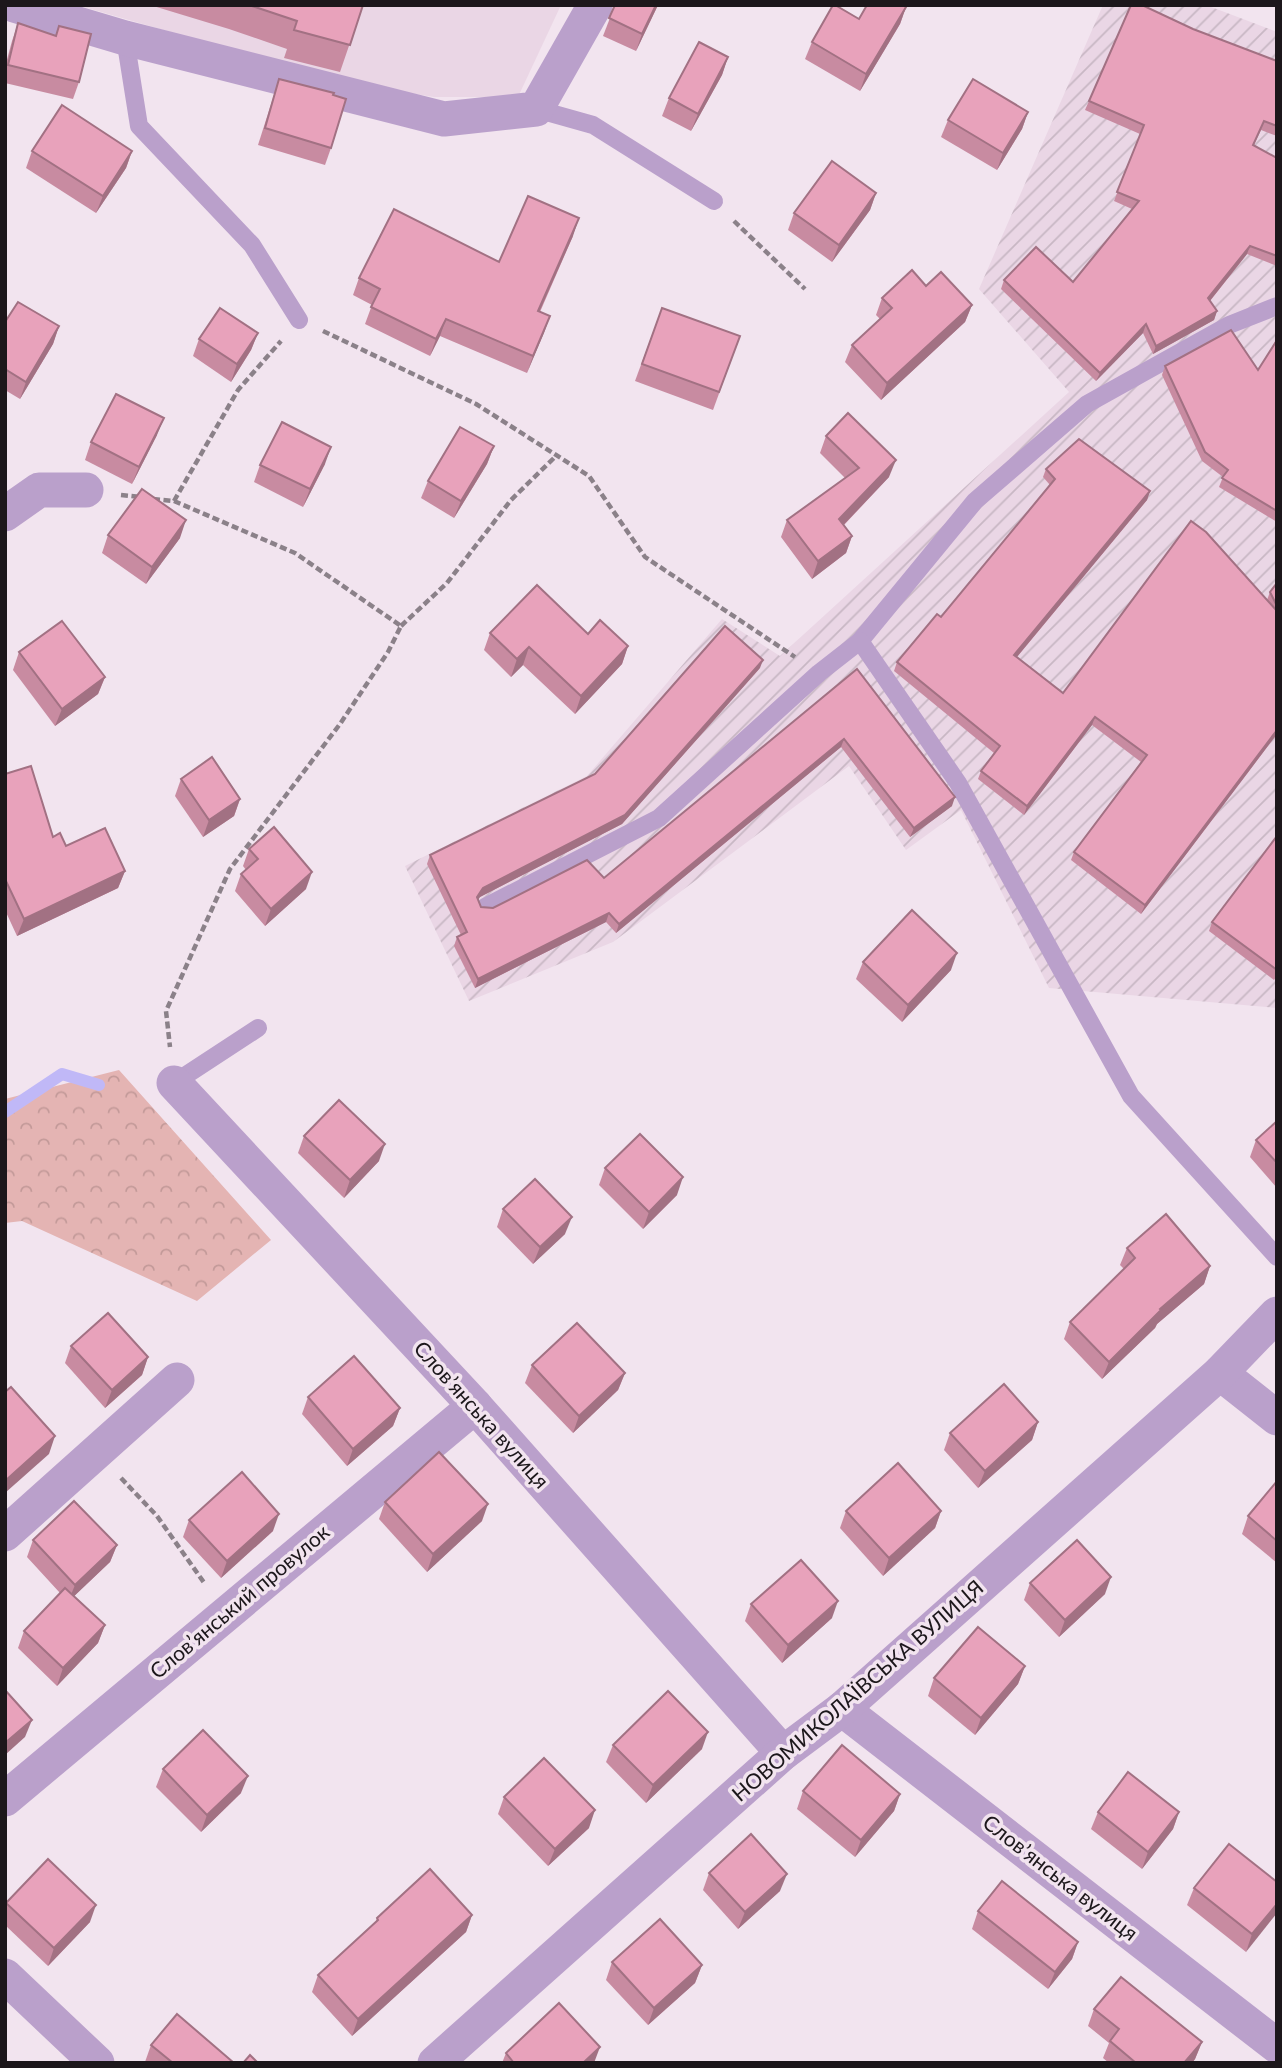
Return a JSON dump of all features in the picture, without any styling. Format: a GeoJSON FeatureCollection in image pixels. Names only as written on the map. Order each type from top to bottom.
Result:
{"type":"FeatureCollection","features":[{"type":"Feature","properties":{"kind":"street"},"geometry":{"type":"LineString","coordinates":[[14,5],[125,38],[444,118],[536,109],[595,5]]}},
{"type":"Feature","properties":{"kind":"street"},"geometry":{"type":"LineString","coordinates":[[5,514],[39,490],[86,490]]}},
{"type":"Feature","properties":{"kind":"street","name":"Словʼянська вулиця"},"geometry":{"type":"LineString","coordinates":[[174,1083],[475,1406],[783,1753]]}},
{"type":"Feature","properties":{"kind":"street","name":"НОВОМИКОЛАЇВСЬКА ВУЛИЦЯ"},"geometry":{"type":"LineString","coordinates":[[435,2063],[783,1753],[842,1709],[1220,1373],[1277,1314]]}},
{"type":"Feature","properties":{"kind":"street"},"geometry":{"type":"LineString","coordinates":[[1220,1373],[1277,1418]]}},
{"type":"Feature","properties":{"kind":"street"},"geometry":{"type":"LineString","coordinates":[[5,1534],[177,1380]]}},
{"type":"Feature","properties":{"kind":"street","name":"Словʼянський провулок"},"geometry":{"type":"LineString","coordinates":[[5,1798],[475,1406]]}},
{"type":"Feature","properties":{"kind":"street","name":"Словʼянська вулиця"},"geometry":{"type":"LineString","coordinates":[[842,1709],[1277,2046]]}},
{"type":"Feature","properties":{"kind":"street"},"geometry":{"type":"LineString","coordinates":[[5,1976],[97,2063]]}},
{"type":"Feature","properties":{"kind":"lane"},"geometry":{"type":"LineString","coordinates":[[125,38],[139,126],[252,245],[299,320]]}},
{"type":"Feature","properties":{"kind":"lane"},"geometry":{"type":"LineString","coordinates":[[536,109],[593,125],[714,201]]}},
{"type":"Feature","properties":{"kind":"lane"},"geometry":{"type":"LineString","coordinates":[[485,907],[659,818],[819,673],[860,641],[975,501],[1087,404],[1229,325],[1277,306]]}},
{"type":"Feature","properties":{"kind":"lane"},"geometry":{"type":"LineString","coordinates":[[860,641],[958,783],[1131,1096],[1277,1257]]}},
{"type":"Feature","properties":{"kind":"lane"},"geometry":{"type":"LineString","coordinates":[[174,1083],[258,1028]]}},
{"type":"Feature","properties":{"kind":"path"},"geometry":{"type":"LineString","coordinates":[[714,201],[806,289]]}},
{"type":"Feature","properties":{"kind":"path"},"geometry":{"type":"LineString","coordinates":[[174,501],[238,390],[299,320],[476,404],[589,476],[645,557],[819,673]]}},
{"type":"Feature","properties":{"kind":"path"},"geometry":{"type":"LineString","coordinates":[[174,1083],[166,1011],[230,869],[340,724],[388,652],[401,626],[447,583],[511,500],[556,455]]}},
{"type":"Feature","properties":{"kind":"path"},"geometry":{"type":"LineString","coordinates":[[86,490],[174,501],[295,553],[401,626]]}},
{"type":"Feature","properties":{"kind":"path"},"geometry":{"type":"LineString","coordinates":[[97,1452],[157,1516],[226,1614]]}},
{"type":"Feature","properties":{"kind":"shaded area"},"geometry":{"type":"Polygon","coordinates":[[[77,5],[561,5],[518,97],[434,97],[347,83],[77,5]]]}},
{"type":"Feature","properties":{"kind":"shaded area"},"geometry":{"type":"Polygon","coordinates":[[[1103,5],[1206,5],[1277,32],[1277,1008],[1049,988],[961,810],[906,850],[849,766],[613,942],[469,1001],[405,866],[587,776],[722,619],[780,656],[1069,392],[979,289],[1103,5]]]}},
{"type":"Feature","properties":{"kind":"green space"},"geometry":{"type":"Polygon","coordinates":[[[119,1070],[271,1240],[197,1301],[22,1221],[5,1223],[5,1099],[119,1070]]]}},
{"type":"Feature","properties":{"kind":"building"},"geometry":{"type":"Polygon","coordinates":[[[249,5],[363,5],[350,45],[294,30],[297,21],[249,5]]]}},
{"type":"Feature","properties":{"kind":"building"},"geometry":{"type":"Polygon","coordinates":[[[615,5],[656,5],[642,34],[609,18],[615,5]]]}},
{"type":"Feature","properties":{"kind":"building"},"geometry":{"type":"Polygon","coordinates":[[[833,5],[859,19],[867,5],[906,7],[866,74],[812,42],[833,5]]]}},
{"type":"Feature","properties":{"kind":"building"},"geometry":{"type":"Polygon","coordinates":[[[1131,5],[1142,5],[1193,29],[1277,61],[1277,126],[1264,121],[1253,145],[1277,158],[1277,256],[1250,246],[1208,298],[1217,311],[1156,346],[1146,324],[1100,373],[1004,280],[1036,247],[1073,282],[1139,201],[1117,192],[1144,125],[1089,101],[1131,5]]]}},
{"type":"Feature","properties":{"kind":"building"},"geometry":{"type":"Polygon","coordinates":[[[18,23],[56,36],[59,26],[91,34],[79,82],[8,65],[18,23]]]}},
{"type":"Feature","properties":{"kind":"building"},"geometry":{"type":"Polygon","coordinates":[[[699,42],[728,57],[698,114],[669,98],[699,42]]]}},
{"type":"Feature","properties":{"kind":"building"},"geometry":{"type":"Polygon","coordinates":[[[279,79],[334,93],[333,95],[346,99],[331,148],[265,128],[279,79]]]}},
{"type":"Feature","properties":{"kind":"building"},"geometry":{"type":"Polygon","coordinates":[[[973,79],[1028,112],[1003,153],[948,120],[973,79]]]}},
{"type":"Feature","properties":{"kind":"building"},"geometry":{"type":"Polygon","coordinates":[[[62,105],[132,151],[103,196],[32,151],[62,105]]]}},
{"type":"Feature","properties":{"kind":"building"},"geometry":{"type":"Polygon","coordinates":[[[832,161],[876,193],[839,245],[794,213],[832,161]]]}},
{"type":"Feature","properties":{"kind":"building"},"geometry":{"type":"Polygon","coordinates":[[[528,196],[579,218],[538,311],[550,316],[533,356],[446,319],[436,339],[371,307],[380,289],[359,278],[394,209],[499,262],[528,196]]]}},
{"type":"Feature","properties":{"kind":"building"},"geometry":{"type":"Polygon","coordinates":[[[912,270],[926,286],[941,272],[972,305],[887,383],[852,345],[892,308],[882,298],[912,270]]]}},
{"type":"Feature","properties":{"kind":"building"},"geometry":{"type":"Polygon","coordinates":[[[18,302],[59,326],[26,382],[5,369],[5,322],[18,302]]]}},
{"type":"Feature","properties":{"kind":"building"},"geometry":{"type":"Polygon","coordinates":[[[220,308],[258,333],[237,364],[199,339],[220,308]]]}},
{"type":"Feature","properties":{"kind":"building"},"geometry":{"type":"Polygon","coordinates":[[[662,308],[740,336],[719,392],[642,364],[662,308]]]}},
{"type":"Feature","properties":{"kind":"building"},"geometry":{"type":"Polygon","coordinates":[[[1231,330],[1258,370],[1277,340],[1277,511],[1222,478],[1228,470],[1205,452],[1165,366],[1231,330]]]}},
{"type":"Feature","properties":{"kind":"building"},"geometry":{"type":"Polygon","coordinates":[[[116,394],[164,418],[139,467],[91,442],[116,394]]]}},
{"type":"Feature","properties":{"kind":"building"},"geometry":{"type":"Polygon","coordinates":[[[848,413],[896,460],[839,519],[852,536],[818,561],[787,520],[859,468],[826,436],[848,413]]]}},
{"type":"Feature","properties":{"kind":"building"},"geometry":{"type":"Polygon","coordinates":[[[282,422],[331,447],[310,489],[260,465],[282,422]]]}},
{"type":"Feature","properties":{"kind":"building"},"geometry":{"type":"Polygon","coordinates":[[[460,427],[494,446],[461,501],[428,481],[460,427]]]}},
{"type":"Feature","properties":{"kind":"building"},"geometry":{"type":"Polygon","coordinates":[[[1079,439],[1150,491],[1014,655],[1063,693],[1191,521],[1206,532],[1277,611],[1277,730],[1145,905],[1074,852],[1147,755],[1095,717],[1027,806],[981,771],[1000,746],[897,662],[937,614],[941,617],[1055,479],[1046,469],[1079,439]]]}},
{"type":"Feature","properties":{"kind":"building"},"geometry":{"type":"Polygon","coordinates":[[[142,489],[186,520],[152,567],[108,535],[142,489]]]}},
{"type":"Feature","properties":{"kind":"building"},"geometry":{"type":"Polygon","coordinates":[[[1277,583],[1277,606],[1270,592],[1277,583]]]}},
{"type":"Feature","properties":{"kind":"building"},"geometry":{"type":"Polygon","coordinates":[[[537,585],[588,634],[600,620],[628,646],[581,696],[529,647],[517,659],[490,633],[537,585]]]}},
{"type":"Feature","properties":{"kind":"building"},"geometry":{"type":"Polygon","coordinates":[[[62,621],[105,677],[62,709],[19,652],[62,621]]]}},
{"type":"Feature","properties":{"kind":"building"},"geometry":{"type":"Polygon","coordinates":[[[725,626],[763,660],[625,815],[483,888],[477,897],[481,907],[493,908],[587,860],[604,878],[857,669],[955,797],[914,828],[844,739],[619,924],[609,913],[478,979],[457,937],[467,932],[430,855],[595,774],[725,626]]]}},
{"type":"Feature","properties":{"kind":"building"},"geometry":{"type":"Polygon","coordinates":[[[212,757],[240,799],[209,820],[181,779],[212,757]]]}},
{"type":"Feature","properties":{"kind":"building"},"geometry":{"type":"Polygon","coordinates":[[[31,766],[53,837],[60,833],[66,846],[105,828],[125,871],[24,919],[5,879],[5,774],[31,766]]]}},
{"type":"Feature","properties":{"kind":"building"},"geometry":{"type":"Polygon","coordinates":[[[274,827],[312,872],[271,909],[241,874],[258,859],[249,849],[274,827]]]}},
{"type":"Feature","properties":{"kind":"building"},"geometry":{"type":"Polygon","coordinates":[[[1277,836],[1277,970],[1212,922],[1277,836]]]}},
{"type":"Feature","properties":{"kind":"building"},"geometry":{"type":"Polygon","coordinates":[[[912,910],[957,953],[908,1005],[863,962],[912,910]]]}},
{"type":"Feature","properties":{"kind":"building"},"geometry":{"type":"Polygon","coordinates":[[[339,1100],[385,1144],[350,1180],[304,1136],[339,1100]]]}},
{"type":"Feature","properties":{"kind":"building"},"geometry":{"type":"Polygon","coordinates":[[[1277,1121],[1277,1163],[1256,1140],[1277,1121]]]}},
{"type":"Feature","properties":{"kind":"building"},"geometry":{"type":"Polygon","coordinates":[[[640,1134],[683,1177],[649,1212],[605,1168],[640,1134]]]}},
{"type":"Feature","properties":{"kind":"building"},"geometry":{"type":"Polygon","coordinates":[[[535,1179],[572,1217],[540,1247],[503,1209],[535,1179]]]}},
{"type":"Feature","properties":{"kind":"building"},"geometry":{"type":"Polygon","coordinates":[[[1166,1214],[1210,1266],[1160,1309],[1109,1362],[1070,1322],[1135,1258],[1127,1248],[1166,1214]]]}},
{"type":"Feature","properties":{"kind":"building"},"geometry":{"type":"Polygon","coordinates":[[[108,1313],[148,1357],[112,1390],[71,1346],[108,1313]]]}},
{"type":"Feature","properties":{"kind":"building"},"geometry":{"type":"Polygon","coordinates":[[[577,1323],[625,1373],[579,1416],[532,1365],[577,1323]]]}},
{"type":"Feature","properties":{"kind":"building"},"geometry":{"type":"Polygon","coordinates":[[[354,1356],[400,1408],[353,1449],[308,1397],[354,1356]]]}},
{"type":"Feature","properties":{"kind":"building"},"geometry":{"type":"Polygon","coordinates":[[[1004,1384],[1038,1422],[985,1471],[950,1433],[1004,1384]]]}},
{"type":"Feature","properties":{"kind":"building"},"geometry":{"type":"Polygon","coordinates":[[[11,1387],[55,1436],[5,1481],[5,1392],[11,1387]]]}},
{"type":"Feature","properties":{"kind":"building"},"geometry":{"type":"Polygon","coordinates":[[[439,1452],[488,1504],[433,1554],[385,1502],[439,1452]]]}},
{"type":"Feature","properties":{"kind":"building"},"geometry":{"type":"Polygon","coordinates":[[[898,1463],[941,1511],[889,1558],[846,1511],[898,1463]]]}},
{"type":"Feature","properties":{"kind":"building"},"geometry":{"type":"Polygon","coordinates":[[[242,1472],[279,1514],[227,1561],[189,1520],[242,1472]]]}},
{"type":"Feature","properties":{"kind":"building"},"geometry":{"type":"Polygon","coordinates":[[[1277,1481],[1277,1541],[1248,1516],[1277,1481]]]}},
{"type":"Feature","properties":{"kind":"building"},"geometry":{"type":"Polygon","coordinates":[[[74,1501],[117,1545],[75,1585],[33,1540],[74,1501]]]}},
{"type":"Feature","properties":{"kind":"building"},"geometry":{"type":"Polygon","coordinates":[[[1077,1540],[1111,1577],[1065,1620],[1030,1583],[1077,1540]]]}},
{"type":"Feature","properties":{"kind":"building"},"geometry":{"type":"Polygon","coordinates":[[[801,1560],[838,1601],[788,1645],[751,1604],[801,1560]]]}},
{"type":"Feature","properties":{"kind":"building"},"geometry":{"type":"Polygon","coordinates":[[[65,1588],[105,1625],[63,1668],[24,1631],[65,1588]]]}},
{"type":"Feature","properties":{"kind":"building"},"geometry":{"type":"Polygon","coordinates":[[[978,1627],[1025,1666],[981,1718],[934,1678],[978,1627]]]}},
{"type":"Feature","properties":{"kind":"building"},"geometry":{"type":"Polygon","coordinates":[[[5,1690],[32,1720],[5,1743],[5,1690]]]}},
{"type":"Feature","properties":{"kind":"building"},"geometry":{"type":"Polygon","coordinates":[[[668,1691],[708,1732],[653,1785],[613,1745],[668,1691]]]}},
{"type":"Feature","properties":{"kind":"building"},"geometry":{"type":"Polygon","coordinates":[[[203,1730],[248,1776],[207,1815],[163,1769],[203,1730]]]}},
{"type":"Feature","properties":{"kind":"building"},"geometry":{"type":"Polygon","coordinates":[[[842,1745],[900,1794],[861,1840],[803,1791],[842,1745]]]}},
{"type":"Feature","properties":{"kind":"building"},"geometry":{"type":"Polygon","coordinates":[[[544,1758],[595,1810],[555,1849],[504,1797],[544,1758]]]}},
{"type":"Feature","properties":{"kind":"building"},"geometry":{"type":"Polygon","coordinates":[[[1128,1772],[1179,1812],[1148,1852],[1098,1812],[1128,1772]]]}},
{"type":"Feature","properties":{"kind":"building"},"geometry":{"type":"Polygon","coordinates":[[[751,1834],[787,1874],[745,1912],[709,1873],[751,1834]]]}},
{"type":"Feature","properties":{"kind":"building"},"geometry":{"type":"Polygon","coordinates":[[[1229,1844],[1277,1882],[1277,1904],[1252,1934],[1194,1888],[1229,1844]]]}},
{"type":"Feature","properties":{"kind":"building"},"geometry":{"type":"Polygon","coordinates":[[[48,1859],[96,1905],[54,1948],[6,1903],[48,1859]]]}},
{"type":"Feature","properties":{"kind":"building"},"geometry":{"type":"Polygon","coordinates":[[[430,1869],[472,1915],[358,2019],[318,1975],[430,1869]]]}},
{"type":"Feature","properties":{"kind":"building"},"geometry":{"type":"Polygon","coordinates":[[[1002,1881],[1078,1942],[1055,1972],[978,1911],[1002,1881]]]}},
{"type":"Feature","properties":{"kind":"building"},"geometry":{"type":"Polygon","coordinates":[[[660,1919],[702,1965],[654,2008],[612,1962],[660,1919]]]}},
{"type":"Feature","properties":{"kind":"building"},"geometry":{"type":"Polygon","coordinates":[[[1121,1977],[1202,2042],[1184,2063],[1136,2063],[1110,2041],[1119,2029],[1094,2009],[1121,1977]]]}},
{"type":"Feature","properties":{"kind":"building"},"geometry":{"type":"Polygon","coordinates":[[[559,2003],[600,2047],[583,2063],[514,2063],[506,2053],[559,2003]]]}},
{"type":"Feature","properties":{"kind":"building"},"geometry":{"type":"Polygon","coordinates":[[[177,2014],[234,2063],[173,2063],[151,2045],[177,2014]]]}},
{"type":"Feature","properties":{"kind":"building"},"geometry":{"type":"Polygon","coordinates":[[[250,2055],[258,2063],[243,2063],[250,2055]]]}},
{"type":"Feature","properties":{"kind":"waterway"},"geometry":{"type":"LineString","coordinates":[[5,1112],[62,1074],[99,1085]]}}]}
